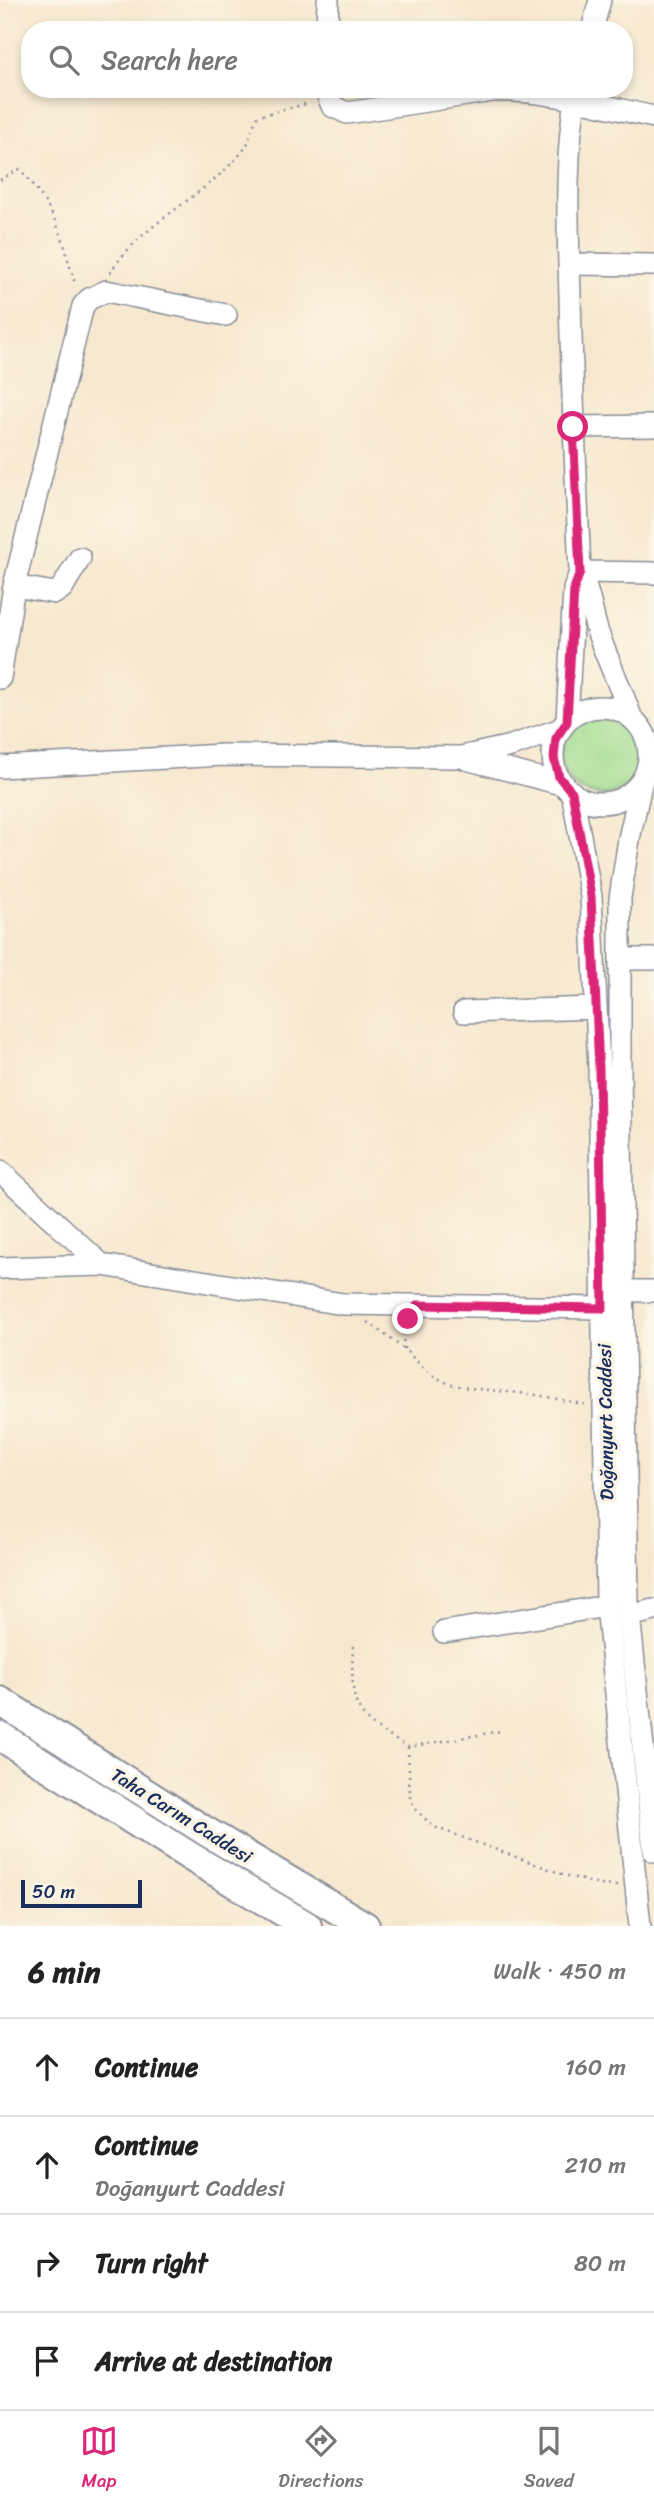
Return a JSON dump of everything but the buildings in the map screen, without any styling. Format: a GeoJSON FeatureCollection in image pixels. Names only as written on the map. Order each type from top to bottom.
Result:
{"type":"FeatureCollection","features":[{"type":"Feature","properties":{"kind":"main road","name":"Taha Carım Caddesi"},"geometry":{"type":"LineString","coordinates":[[0,1701],[206,1832],[365,1926]]}},
{"type":"Feature","properties":{"kind":"main road","name":"Taha Carım Caddesi"},"geometry":{"type":"LineString","coordinates":[[0,1736],[191,1857],[307,1926]]}},
{"type":"Feature","properties":{"kind":"street"},"geometry":{"type":"LineString","coordinates":[[327,21],[328,0]]}},
{"type":"Feature","properties":{"kind":"street"},"geometry":{"type":"LineString","coordinates":[[594,21],[600,0]]}},
{"type":"Feature","properties":{"kind":"street"},"geometry":{"type":"LineString","coordinates":[[328,98],[332,106],[347,113],[451,98]]}},
{"type":"Feature","properties":{"kind":"street"},"geometry":{"type":"LineString","coordinates":[[568,789],[559,777],[554,748],[564,725],[574,589],[580,572],[573,427],[568,170],[575,98]]}},
{"type":"Feature","properties":{"kind":"street"},"geometry":{"type":"LineString","coordinates":[[592,98],[654,117]]}},
{"type":"Feature","properties":{"kind":"street"},"geometry":{"type":"LineString","coordinates":[[569,264],[654,265]]}},
{"type":"Feature","properties":{"kind":"street"},"geometry":{"type":"LineString","coordinates":[[0,678],[14,586],[90,300],[106,291],[226,315]]}},
{"type":"Feature","properties":{"kind":"street"},"geometry":{"type":"LineString","coordinates":[[573,427],[654,426]]}},
{"type":"Feature","properties":{"kind":"street"},"geometry":{"type":"LineString","coordinates":[[14,586],[55,593],[62,588],[80,558]]}},
{"type":"Feature","properties":{"kind":"street"},"geometry":{"type":"LineString","coordinates":[[580,572],[654,573]]}},
{"type":"Feature","properties":{"kind":"street"},"geometry":{"type":"LineString","coordinates":[[461,757],[568,789],[590,801],[609,802],[628,794],[647,777],[649,751],[641,723],[620,684],[597,631],[588,589],[580,572]]}},
{"type":"Feature","properties":{"kind":"street"},"geometry":{"type":"LineString","coordinates":[[0,766],[223,755],[461,757],[512,746],[564,725],[583,710],[603,707],[613,709],[641,723]]}},
{"type":"Feature","properties":{"kind":"street","name":"Doğanyurt Caddesi"},"geometry":{"type":"LineString","coordinates":[[647,777],[644,817],[620,898],[620,959],[629,1616],[652,1808],[654,1851]]}},
{"type":"Feature","properties":{"kind":"street","name":"Doğanyurt Caddesi"},"geometry":{"type":"LineString","coordinates":[[568,789],[591,896],[603,1308],[607,1606],[640,1926]]}},
{"type":"Feature","properties":{"kind":"street"},"geometry":{"type":"LineString","coordinates":[[620,959],[654,959]]}},
{"type":"Feature","properties":{"kind":"street"},"geometry":{"type":"LineString","coordinates":[[464,1013],[596,1008]]}},
{"type":"Feature","properties":{"kind":"street"},"geometry":{"type":"LineString","coordinates":[[0,1176],[102,1265]]}},
{"type":"Feature","properties":{"kind":"street"},"geometry":{"type":"LineString","coordinates":[[0,1268],[102,1265],[343,1304],[603,1308]]}},
{"type":"Feature","properties":{"kind":"street"},"geometry":{"type":"LineString","coordinates":[[624,1291],[654,1291]]}},
{"type":"Feature","properties":{"kind":"street"},"geometry":{"type":"LineString","coordinates":[[444,1632],[607,1606]]}},
{"type":"Feature","properties":{"kind":"street"},"geometry":{"type":"LineString","coordinates":[[629,1616],[654,1610]]}},
{"type":"Feature","properties":{"kind":"path"},"geometry":{"type":"LineString","coordinates":[[0,180],[20,169],[48,206],[62,238],[70,271],[90,300],[120,257],[212,180],[243,150],[258,116],[314,98]]}},
{"type":"Feature","properties":{"kind":"path"},"geometry":{"type":"LineString","coordinates":[[343,1304],[404,1349],[430,1374],[449,1384],[537,1395],[605,1408]]}},
{"type":"Feature","properties":{"kind":"path"},"geometry":{"type":"LineString","coordinates":[[404,1349],[403,1334],[417,1305]]}},
{"type":"Feature","properties":{"kind":"path"},"geometry":{"type":"LineString","coordinates":[[353,1646],[351,1675],[356,1703],[373,1727],[408,1747],[501,1731]]}},
{"type":"Feature","properties":{"kind":"path"},"geometry":{"type":"LineString","coordinates":[[408,1747],[410,1797],[415,1809],[433,1827],[565,1875],[600,1885],[636,1887]]}},
{"type":"Feature","properties":{"kind":"green space"},"geometry":{"type":"Polygon","coordinates":[[[601,715],[616,718],[629,727],[638,740],[641,755],[638,770],[629,783],[616,792],[601,795],[586,792],[573,783],[564,770],[561,755],[564,740],[573,727],[586,718],[601,715]]]}},
{"type":"Feature","properties":{"kind":"route"},"geometry":{"type":"LineString","coordinates":[[408,1319],[417,1305],[603,1308],[599,1069],[591,896],[572,792],[559,777],[554,758],[556,738],[567,722],[574,589],[580,572],[573,427]]}}]}
